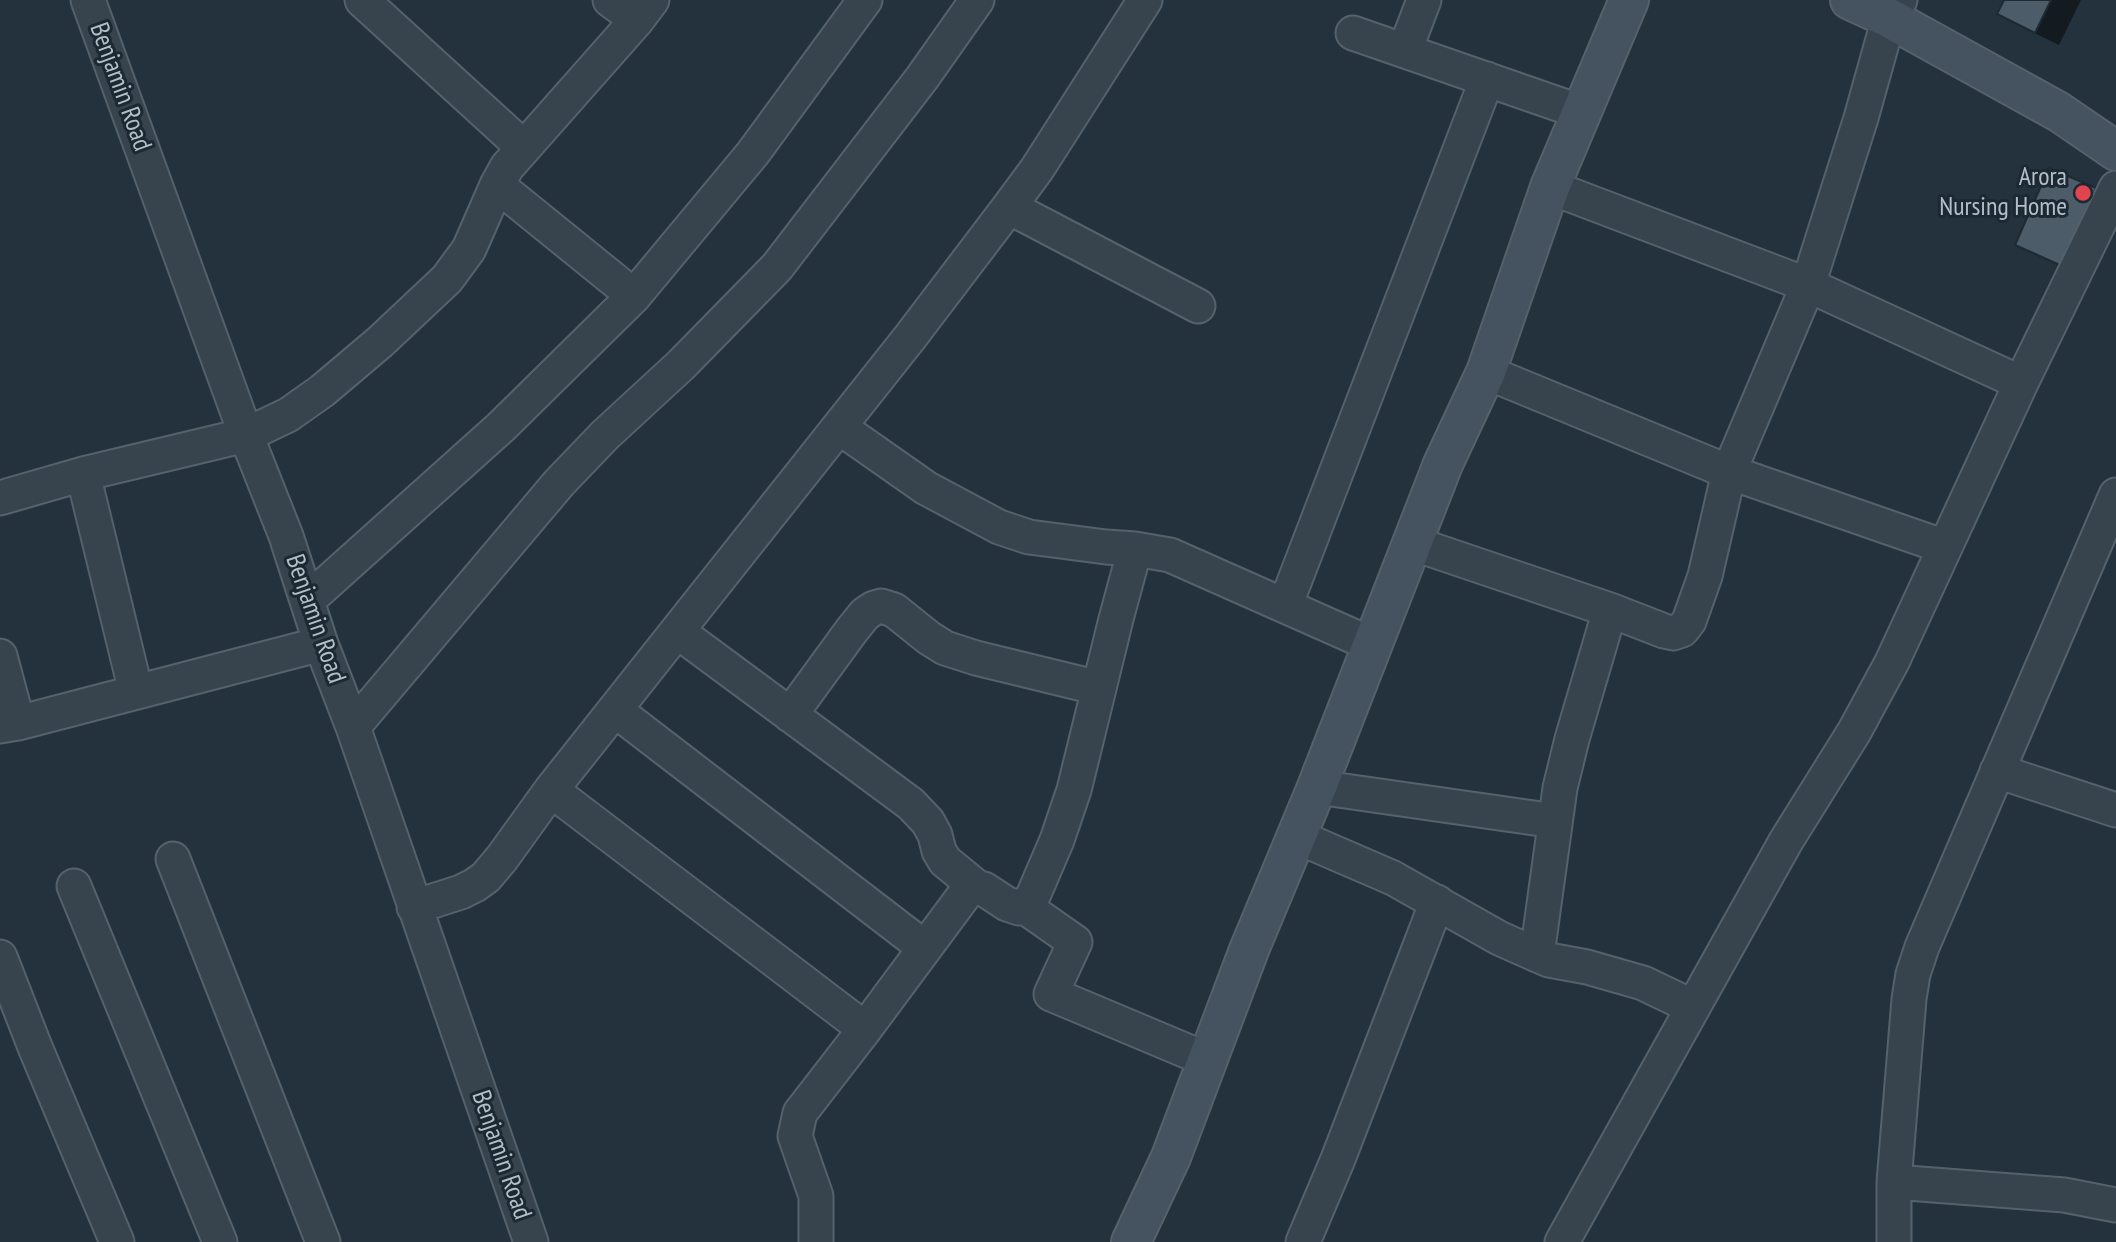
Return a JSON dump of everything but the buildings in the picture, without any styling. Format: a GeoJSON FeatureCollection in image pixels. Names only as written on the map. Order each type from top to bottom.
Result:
{"type":"FeatureCollection","features":[{"type":"Feature","properties":{"kind":"street","name":"Benjamin Road"},"geometry":{"type":"LineString","coordinates":[[88,0],[246,435],[286,536],[321,644],[353,727],[531,1242]]}},
{"type":"Feature","properties":{"kind":"street"},"geometry":{"type":"LineString","coordinates":[[362,0],[524,148]]}},
{"type":"Feature","properties":{"kind":"street"},"geometry":{"type":"LineString","coordinates":[[0,498],[83,474],[246,435],[288,415],[322,391],[380,342],[447,279],[469,248],[507,167],[645,10],[610,0]]}},
{"type":"Feature","properties":{"kind":"street"},"geometry":{"type":"LineString","coordinates":[[308,600],[501,427],[634,296],[753,153],[865,0]]}},
{"type":"Feature","properties":{"kind":"street"},"geometry":{"type":"LineString","coordinates":[[353,727],[559,483],[777,267],[922,78],[977,0]]}},
{"type":"Feature","properties":{"kind":"street"},"geometry":{"type":"LineString","coordinates":[[414,907],[461,892],[486,877],[551,790],[911,337],[1009,207],[1037,169],[1145,0]]}},
{"type":"Feature","properties":{"kind":"street"},"geometry":{"type":"LineString","coordinates":[[1405,50],[1424,0]]}},
{"type":"Feature","properties":{"kind":"street"},"geometry":{"type":"LineString","coordinates":[[1131,1242],[1171,1157],[1249,950],[1298,836],[1412,543],[1486,372],[1550,187],[1629,0]]}},
{"type":"Feature","properties":{"kind":"street"},"geometry":{"type":"LineString","coordinates":[[1850,0],[1895,9],[2059,111],[2116,151]]}},
{"type":"Feature","properties":{"kind":"street"},"geometry":{"type":"LineString","coordinates":[[1412,543],[1664,631],[1682,631],[1689,621],[1705,576],[1730,472],[1808,285],[1895,9]]}},
{"type":"Feature","properties":{"kind":"street"},"geometry":{"type":"LineString","coordinates":[[1353,33],[1581,112]]}},
{"type":"Feature","properties":{"kind":"street"},"geometry":{"type":"LineString","coordinates":[[1285,606],[1487,79]]}},
{"type":"Feature","properties":{"kind":"street"},"geometry":{"type":"LineString","coordinates":[[2059,111],[2116,121]]}},
{"type":"Feature","properties":{"kind":"street"},"geometry":{"type":"LineString","coordinates":[[497,185],[634,296]]}},
{"type":"Feature","properties":{"kind":"street"},"geometry":{"type":"LineString","coordinates":[[1550,187],[1808,285],[2021,383]]}},
{"type":"Feature","properties":{"kind":"street"},"geometry":{"type":"LineString","coordinates":[[1562,1242],[1786,841],[1880,685],[2021,383],[2116,188]]}},
{"type":"Feature","properties":{"kind":"street"},"geometry":{"type":"LineString","coordinates":[[1009,207],[1198,306]]}},
{"type":"Feature","properties":{"kind":"street"},"geometry":{"type":"LineString","coordinates":[[1486,372],[1730,472],[1945,547]]}},
{"type":"Feature","properties":{"kind":"street"},"geometry":{"type":"LineString","coordinates":[[839,427],[926,488],[999,527],[1028,537],[1170,555],[1373,645]]}},
{"type":"Feature","properties":{"kind":"street"},"geometry":{"type":"LineString","coordinates":[[83,474],[136,692]]}},
{"type":"Feature","properties":{"kind":"street"},"geometry":{"type":"LineString","coordinates":[[1894,1242],[1894,1182],[1913,974],[1922,947],[2116,495]]}},
{"type":"Feature","properties":{"kind":"street"},"geometry":{"type":"LineString","coordinates":[[1025,907],[1034,897],[1070,802],[1135,549]]}},
{"type":"Feature","properties":{"kind":"street"},"geometry":{"type":"LineString","coordinates":[[790,715],[865,614],[881,606],[894,610],[945,648],[1099,688]]}},
{"type":"Feature","properties":{"kind":"street"},"geometry":{"type":"LineString","coordinates":[[1537,955],[1560,788],[1610,610]]}},
{"type":"Feature","properties":{"kind":"street"},"geometry":{"type":"LineString","coordinates":[[677,631],[911,804],[928,822],[945,861],[978,888]]}},
{"type":"Feature","properties":{"kind":"street"},"geometry":{"type":"LineString","coordinates":[[0,656],[9,724],[321,644]]}},
{"type":"Feature","properties":{"kind":"street"},"geometry":{"type":"LineString","coordinates":[[615,710],[925,948]]}},
{"type":"Feature","properties":{"kind":"street"},"geometry":{"type":"LineString","coordinates":[[1997,771],[2116,810]]}},
{"type":"Feature","properties":{"kind":"street"},"geometry":{"type":"LineString","coordinates":[[1317,788],[1555,821]]}},
{"type":"Feature","properties":{"kind":"street"},"geometry":{"type":"LineString","coordinates":[[551,790],[865,1029]]}},
{"type":"Feature","properties":{"kind":"street"},"geometry":{"type":"LineString","coordinates":[[1298,836],[1393,878],[1499,938],[1537,955],[1632,979],[1693,1007]]}},
{"type":"Feature","properties":{"kind":"street"},"geometry":{"type":"LineString","coordinates":[[173,859],[323,1242]]}},
{"type":"Feature","properties":{"kind":"street"},"geometry":{"type":"LineString","coordinates":[[74,886],[220,1242]]}},
{"type":"Feature","properties":{"kind":"street"},"geometry":{"type":"LineString","coordinates":[[816,1242],[816,1196],[795,1136],[796,1124],[807,1102],[968,890],[984,889],[1013,907],[1025,907],[1075,942],[1051,994],[1208,1060]]}},
{"type":"Feature","properties":{"kind":"street"},"geometry":{"type":"LineString","coordinates":[[1303,1242],[1338,1159],[1437,902]]}},
{"type":"Feature","properties":{"kind":"street"},"geometry":{"type":"LineString","coordinates":[[0,957],[117,1242]]}},
{"type":"Feature","properties":{"kind":"street"},"geometry":{"type":"LineString","coordinates":[[1894,1182],[2064,1195],[2116,1205]]}},
{"type":"Feature","properties":{"kind":"place","name":"Arora Nursing Home"},"geometry":{"type":"Point","coordinates":[2083,193]}}]}
